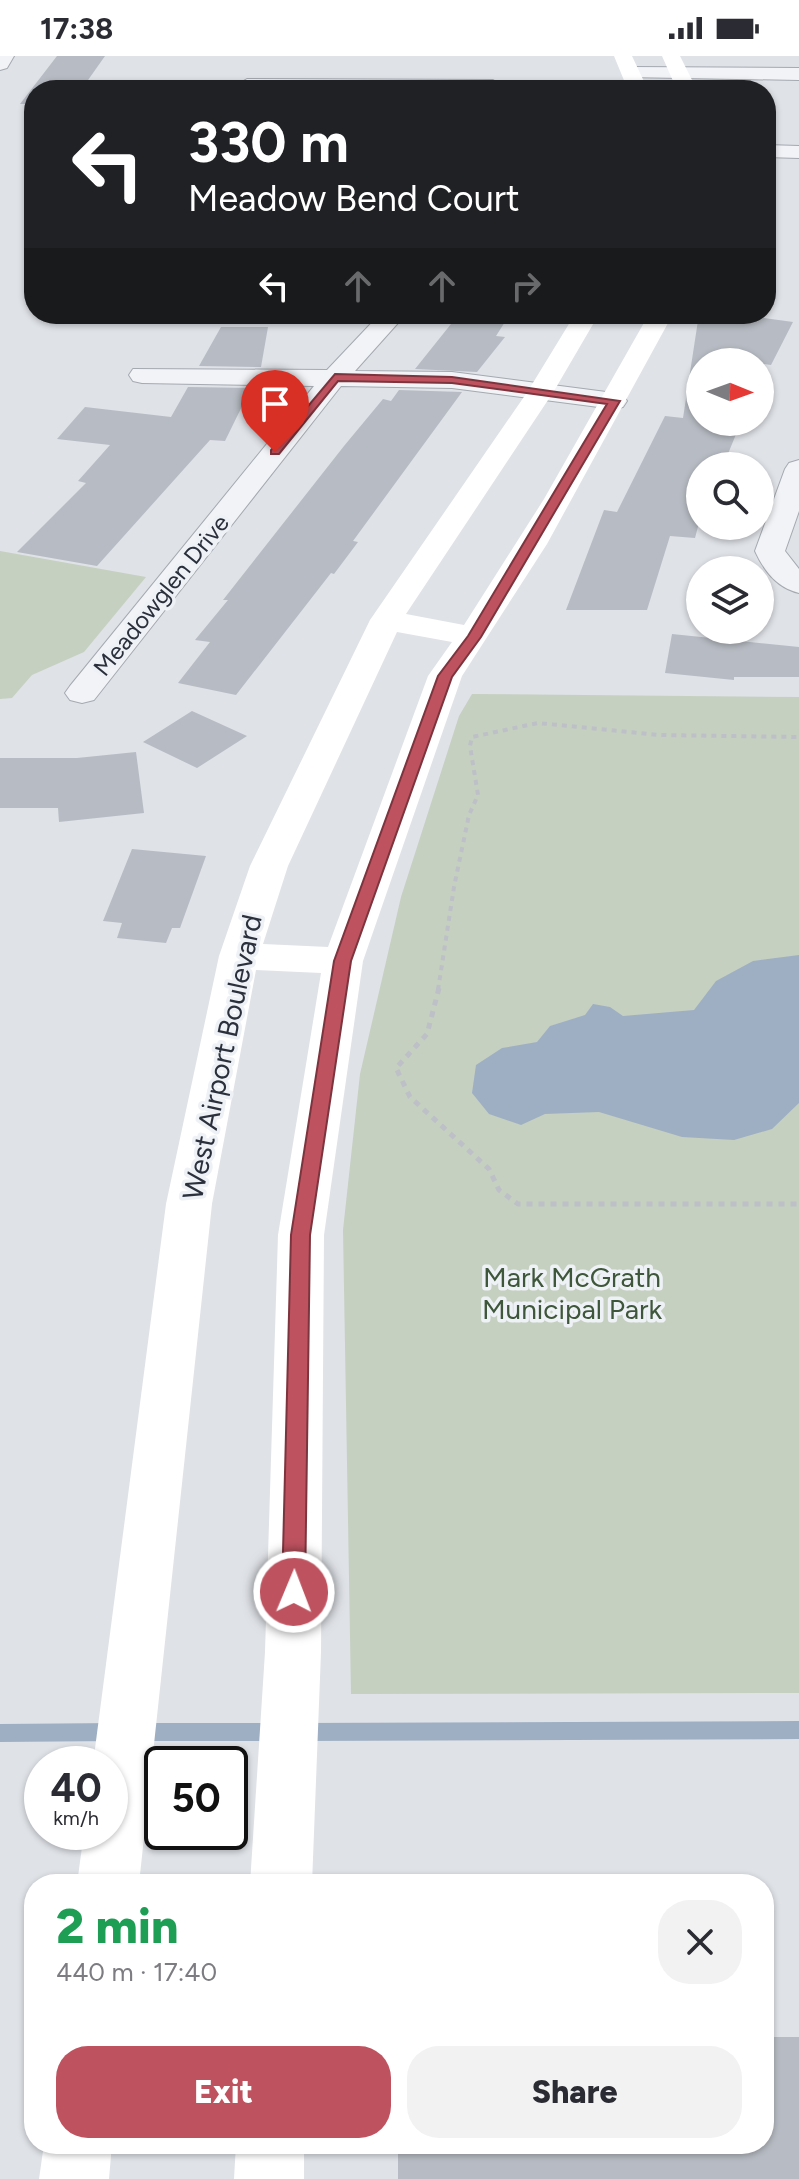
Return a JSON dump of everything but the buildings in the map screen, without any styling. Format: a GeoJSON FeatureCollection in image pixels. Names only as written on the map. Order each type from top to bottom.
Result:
{"type":"FeatureCollection","features":[{"type":"Feature","properties":{"kind":"main road"},"geometry":{"type":"LineString","coordinates":[[671,56],[683,80]]}},
{"type":"Feature","properties":{"kind":"main road","name":"West Airport Boulevard"},"geometry":{"type":"LineString","coordinates":[[109,1874],[189,1204],[239,956],[269,866],[386,620],[541,391],[581,324]]}},
{"type":"Feature","properties":{"kind":"main road"},"geometry":{"type":"LineString","coordinates":[[281,1874],[293,1652],[301,1235],[343,961],[445,676],[474,637],[614,401],[656,324]]}},
{"type":"Feature","properties":{"kind":"main road"},"geometry":{"type":"LineString","coordinates":[[386,620],[474,637]]}},
{"type":"Feature","properties":{"kind":"main road"},"geometry":{"type":"LineString","coordinates":[[239,956],[343,961]]}},
{"type":"Feature","properties":{"kind":"main road"},"geometry":{"type":"LineString","coordinates":[[74,2179],[77,2154]]}},
{"type":"Feature","properties":{"kind":"main road"},"geometry":{"type":"LineString","coordinates":[[269,2179],[270,2154]]}},
{"type":"Feature","properties":{"kind":"street"},"geometry":{"type":"LineString","coordinates":[[0,64],[5,56]]}},
{"type":"Feature","properties":{"kind":"street"},"geometry":{"type":"LineString","coordinates":[[631,73],[672,80]]}},
{"type":"Feature","properties":{"kind":"street"},"geometry":{"type":"LineString","coordinates":[[713,80],[799,74]]}},
{"type":"Feature","properties":{"kind":"street"},"geometry":{"type":"LineString","coordinates":[[776,151],[799,152]]}},
{"type":"Feature","properties":{"kind":"street","name":"Meadowglen Drive"},"geometry":{"type":"LineString","coordinates":[[82,693],[335,377],[385,324]]}},
{"type":"Feature","properties":{"kind":"street"},"geometry":{"type":"LineString","coordinates":[[142,375],[452,380],[614,401]]}},
{"type":"Feature","properties":{"kind":"street"},"geometry":{"type":"LineString","coordinates":[[796,583],[778,567],[770,551],[799,469]]}},
{"type":"Feature","properties":{"kind":"path"},"geometry":{"type":"LineString","coordinates":[[799,737],[640,734],[535,721],[502,725],[472,737],[470,746],[478,795],[469,815],[454,887],[444,967],[427,1034],[396,1068],[410,1097],[489,1169],[499,1190],[518,1204],[799,1204]]}},
{"type":"Feature","properties":{"kind":"green space"},"geometry":{"type":"Polygon","coordinates":[[[0,551],[146,577],[84,652],[32,675],[12,698],[0,699],[0,551]]]}},
{"type":"Feature","properties":{"kind":"green space","name":"Mark McGrath Municipal Park"},"geometry":{"type":"Polygon","coordinates":[[[472,694],[799,697],[799,1693],[351,1694],[343,1230],[360,1074],[401,897],[459,716],[472,694]]]}},
{"type":"Feature","properties":{"kind":"water"},"geometry":{"type":"Polygon","coordinates":[[[799,955],[799,1103],[772,1129],[734,1140],[682,1137],[599,1112],[545,1114],[521,1125],[489,1114],[472,1093],[476,1065],[502,1048],[537,1042],[550,1026],[585,1015],[593,1004],[610,1007],[623,1016],[694,1010],[716,981],[753,961],[799,955]]]}},
{"type":"Feature","properties":{"kind":"waterway"},"geometry":{"type":"LineString","coordinates":[[300,1732],[799,1730]]}},
{"type":"Feature","properties":{"kind":"waterway"},"geometry":{"type":"LineString","coordinates":[[0,1733],[116,1732]]}},
{"type":"Feature","properties":{"kind":"waterway"},"geometry":{"type":"LineString","coordinates":[[136,1732],[276,1732]]}},
{"type":"Feature","properties":{"kind":"route"},"geometry":{"type":"LineString","coordinates":[[275,452],[335,377],[452,380],[614,401],[474,637],[445,676],[343,961],[301,1235],[294,1592]]}}]}
